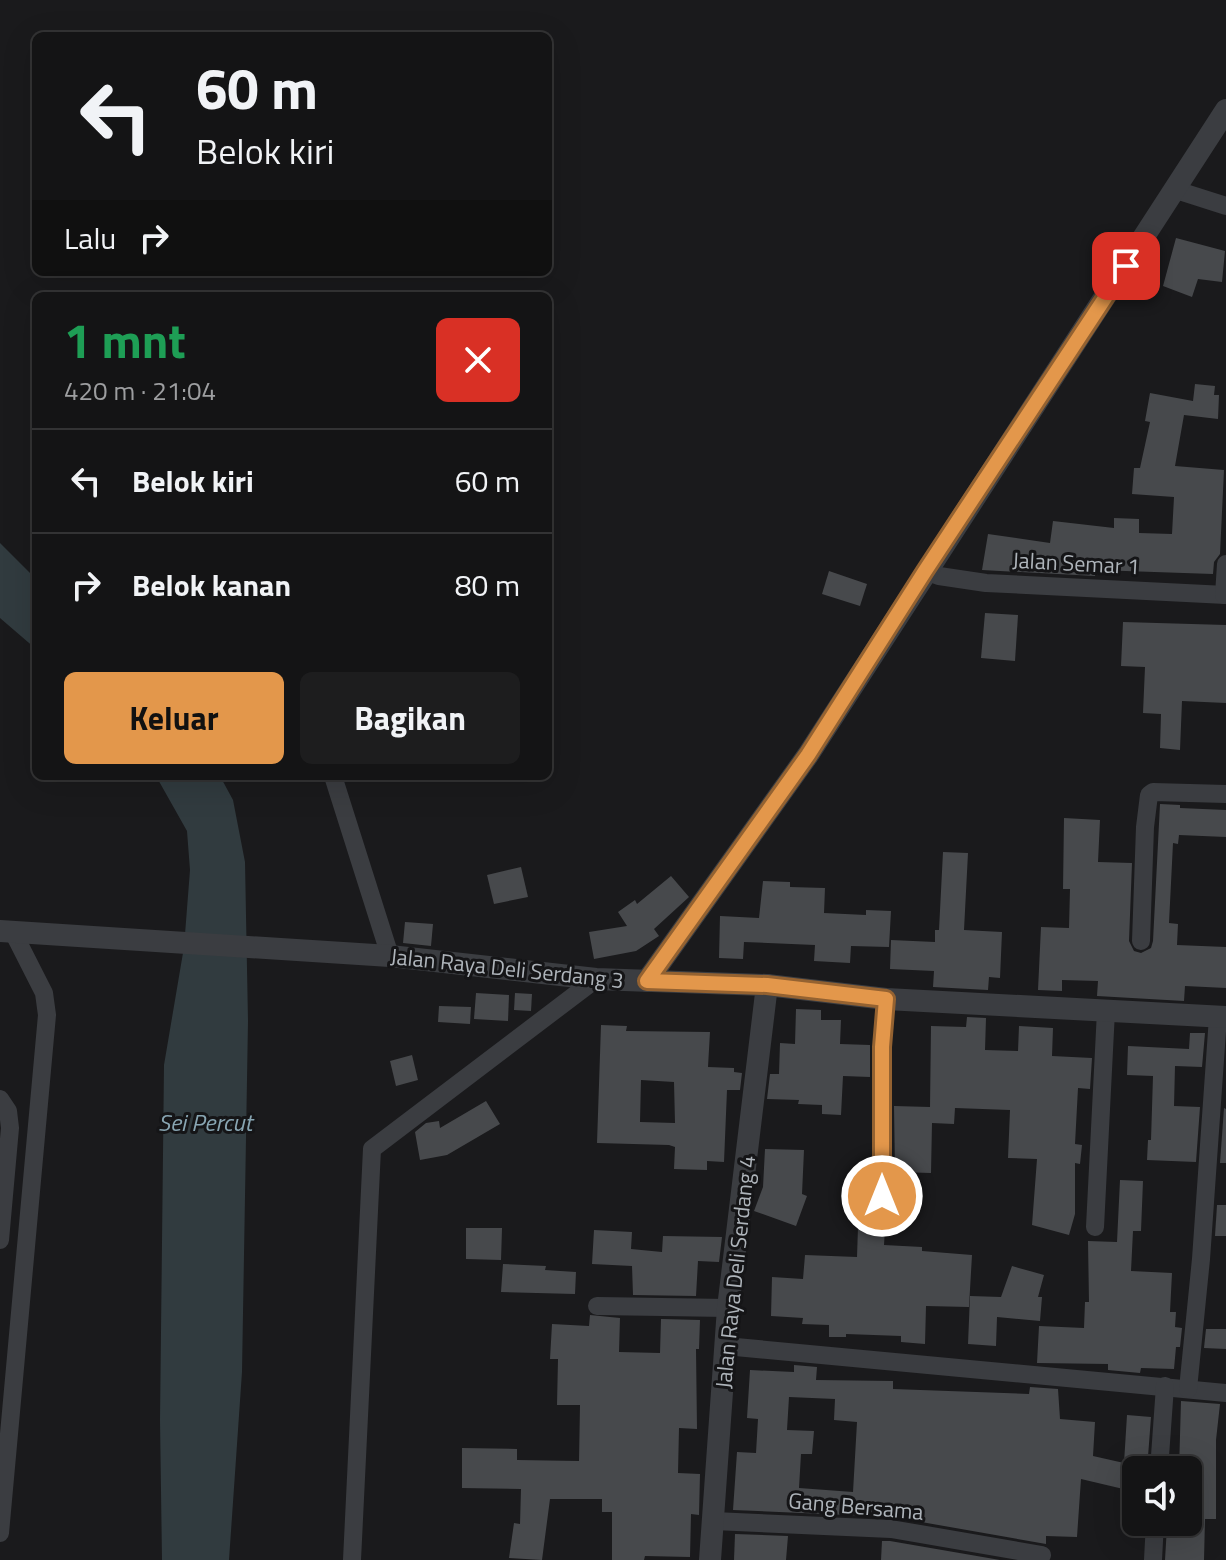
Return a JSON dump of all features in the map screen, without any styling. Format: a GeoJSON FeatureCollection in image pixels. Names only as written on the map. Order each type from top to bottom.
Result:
{"type":"FeatureCollection","features":[{"type":"Feature","properties":{"kind":"street"},"geometry":{"type":"LineString","coordinates":[[647,981],[808,755],[932,573],[1179,191],[1226,110]]}},
{"type":"Feature","properties":{"kind":"street"},"geometry":{"type":"LineString","coordinates":[[1179,191],[1217,204]]}},
{"type":"Feature","properties":{"kind":"street"},"geometry":{"type":"LineString","coordinates":[[1225,595],[1226,564]]}},
{"type":"Feature","properties":{"kind":"street","name":"Jalan Semar 1"},"geometry":{"type":"LineString","coordinates":[[932,573],[986,583],[1225,595]]}},
{"type":"Feature","properties":{"kind":"street"},"geometry":{"type":"LineString","coordinates":[[334,780],[390,956]]}},
{"type":"Feature","properties":{"kind":"street"},"geometry":{"type":"LineString","coordinates":[[1141,941],[1149,795],[1153,792],[1226,794]]}},
{"type":"Feature","properties":{"kind":"street"},"geometry":{"type":"LineString","coordinates":[[0,1533],[47,1015],[44,993],[13,932]]}},
{"type":"Feature","properties":{"kind":"street","name":"Jalan Raya Deli Serdang 3"},"geometry":{"type":"LineString","coordinates":[[13,932],[390,956],[596,979],[767,985],[886,999],[1222,1017]]}},
{"type":"Feature","properties":{"kind":"street"},"geometry":{"type":"LineString","coordinates":[[352,1560],[372,1149],[596,979]]}},
{"type":"Feature","properties":{"kind":"street","name":"Jalan Raya Deli Serdang 4"},"geometry":{"type":"LineString","coordinates":[[710,1560],[728,1308],[767,985]]}},
{"type":"Feature","properties":{"kind":"street"},"geometry":{"type":"LineString","coordinates":[[882,1196],[882,1047],[886,999]]}},
{"type":"Feature","properties":{"kind":"street"},"geometry":{"type":"LineString","coordinates":[[1095,1227],[1106,1011]]}},
{"type":"Feature","properties":{"kind":"street"},"geometry":{"type":"LineString","coordinates":[[1188,1389],[1222,1017]]}},
{"type":"Feature","properties":{"kind":"street"},"geometry":{"type":"LineString","coordinates":[[0,1099],[8,1111],[10,1128],[0,1240]]}},
{"type":"Feature","properties":{"kind":"street"},"geometry":{"type":"LineString","coordinates":[[597,1306],[728,1308]]}},
{"type":"Feature","properties":{"kind":"street"},"geometry":{"type":"LineString","coordinates":[[725,1346],[1226,1393]]}},
{"type":"Feature","properties":{"kind":"street"},"geometry":{"type":"LineString","coordinates":[[1160,1456],[1165,1386]]}},
{"type":"Feature","properties":{"kind":"street","name":"Gang Bersama"},"geometry":{"type":"LineString","coordinates":[[714,1521],[891,1529],[991,1553],[1042,1555]]}},
{"type":"Feature","properties":{"kind":"street"},"geometry":{"type":"LineString","coordinates":[[1153,1560],[1154,1536]]}},
{"type":"Feature","properties":{"kind":"water"},"geometry":{"type":"Polygon","coordinates":[[[0,543],[32,575],[32,646],[0,618],[0,543]]]}},
{"type":"Feature","properties":{"kind":"water","name":"Sei Percut"},"geometry":{"type":"Polygon","coordinates":[[[158,780],[222,780],[233,800],[245,862],[248,1021],[242,1372],[229,1560],[162,1560],[160,1420],[164,1065],[184,947],[190,870],[187,831],[158,780]]]}},
{"type":"Feature","properties":{"kind":"building"},"geometry":{"type":"Polygon","coordinates":[[[1176,238],[1225,251],[1222,282],[1198,279],[1192,297],[1163,286],[1176,238]]]}},
{"type":"Feature","properties":{"kind":"building"},"geometry":{"type":"Polygon","coordinates":[[[1195,384],[1215,386],[1214,395],[1219,395],[1218,419],[1184,415],[1175,466],[1224,470],[1220,554],[1214,562],[1213,574],[1096,570],[1095,576],[982,570],[988,534],[1050,543],[1053,521],[1114,528],[1114,518],[1139,519],[1139,533],[1172,534],[1174,497],[1132,494],[1134,468],[1140,468],[1150,422],[1145,421],[1150,393],[1193,401],[1195,384]]]}},
{"type":"Feature","properties":{"kind":"building"},"geometry":{"type":"Polygon","coordinates":[[[829,571],[867,584],[860,606],[822,594],[829,571]]]}},
{"type":"Feature","properties":{"kind":"building"},"geometry":{"type":"Polygon","coordinates":[[[985,613],[1018,615],[1015,661],[981,658],[985,613]]]}},
{"type":"Feature","properties":{"kind":"building"},"geometry":{"type":"Polygon","coordinates":[[[1123,622],[1226,625],[1226,703],[1182,701],[1180,750],[1160,748],[1161,714],[1143,713],[1145,667],[1121,666],[1123,622]]]}},
{"type":"Feature","properties":{"kind":"building"},"geometry":{"type":"Polygon","coordinates":[[[1160,804],[1226,810],[1226,837],[1179,835],[1178,844],[1173,843],[1169,923],[1178,924],[1177,945],[1226,947],[1226,988],[1185,986],[1184,1001],[1097,996],[1098,981],[1062,980],[1062,991],[1038,990],[1041,927],[1069,928],[1070,889],[1063,889],[1064,818],[1100,820],[1098,862],[1132,863],[1129,941],[1134,951],[1141,953],[1151,948],[1153,941],[1160,804]]]}},
{"type":"Feature","properties":{"kind":"building"},"geometry":{"type":"Polygon","coordinates":[[[943,852],[968,853],[964,930],[1002,932],[1000,978],[989,977],[988,990],[933,987],[934,971],[890,969],[891,940],[935,942],[935,930],[939,930],[943,852]]]}},
{"type":"Feature","properties":{"kind":"building"},"geometry":{"type":"Polygon","coordinates":[[[521,867],[528,897],[494,904],[487,875],[521,867]]]}},
{"type":"Feature","properties":{"kind":"building"},"geometry":{"type":"Polygon","coordinates":[[[671,876],[689,897],[654,929],[659,936],[636,951],[594,959],[589,932],[627,926],[618,912],[635,900],[637,904],[671,876]]]}},
{"type":"Feature","properties":{"kind":"building"},"geometry":{"type":"Polygon","coordinates":[[[763,881],[790,882],[790,887],[825,888],[824,913],[866,915],[866,910],[891,911],[889,947],[851,946],[850,963],[814,961],[815,945],[744,942],[743,959],[719,958],[720,916],[759,918],[763,881]]]}},
{"type":"Feature","properties":{"kind":"building"},"geometry":{"type":"Polygon","coordinates":[[[405,922],[433,924],[431,946],[403,943],[405,922]]]}},
{"type":"Feature","properties":{"kind":"building"},"geometry":{"type":"Polygon","coordinates":[[[476,993],[509,995],[508,1021],[474,1019],[476,993]]]}},
{"type":"Feature","properties":{"kind":"building"},"geometry":{"type":"Polygon","coordinates":[[[515,993],[532,994],[531,1011],[514,1010],[515,993]]]}},
{"type":"Feature","properties":{"kind":"building"},"geometry":{"type":"Polygon","coordinates":[[[439,1006],[471,1007],[470,1024],[438,1022],[439,1006]]]}},
{"type":"Feature","properties":{"kind":"building"},"geometry":{"type":"Polygon","coordinates":[[[796,1009],[821,1010],[821,1020],[841,1020],[840,1044],[870,1045],[870,1077],[843,1076],[841,1115],[822,1114],[822,1105],[798,1104],[799,1100],[767,1099],[770,1074],[779,1074],[780,1043],[795,1044],[796,1009]]]}},
{"type":"Feature","properties":{"kind":"building"},"geometry":{"type":"Polygon","coordinates":[[[967,1017],[986,1018],[985,1050],[1018,1051],[1019,1026],[1053,1028],[1052,1056],[1092,1058],[1090,1089],[1078,1088],[1075,1144],[1082,1145],[1080,1164],[1075,1163],[1075,1214],[1069,1235],[1032,1225],[1037,1159],[1008,1158],[1010,1110],[955,1108],[954,1124],[932,1123],[931,1173],[895,1172],[894,1106],[930,1107],[931,1026],[966,1027],[967,1017]]]}},
{"type":"Feature","properties":{"kind":"building"},"geometry":{"type":"Polygon","coordinates":[[[601,1025],[627,1026],[626,1031],[710,1032],[708,1067],[734,1068],[734,1072],[742,1073],[740,1090],[727,1090],[724,1162],[707,1161],[707,1170],[674,1169],[675,1147],[597,1143],[601,1025]],[[641,1080],[640,1122],[675,1123],[674,1082],[641,1080]]]}},
{"type":"Feature","properties":{"kind":"building"},"geometry":{"type":"Polygon","coordinates":[[[1190,1033],[1205,1033],[1202,1067],[1175,1066],[1174,1106],[1200,1107],[1196,1162],[1147,1160],[1148,1140],[1151,1140],[1153,1076],[1127,1075],[1128,1046],[1189,1049],[1190,1033]]]}},
{"type":"Feature","properties":{"kind":"building"},"geometry":{"type":"Polygon","coordinates":[[[412,1055],[418,1080],[396,1086],[390,1061],[412,1055]]]}},
{"type":"Feature","properties":{"kind":"building"},"geometry":{"type":"Polygon","coordinates":[[[486,1101],[500,1124],[447,1155],[420,1160],[415,1132],[426,1123],[439,1121],[440,1128],[486,1101]]]}},
{"type":"Feature","properties":{"kind":"building"},"geometry":{"type":"Polygon","coordinates":[[[1224,1108],[1226,1163],[1220,1163],[1224,1108]]]}},
{"type":"Feature","properties":{"kind":"building"},"geometry":{"type":"Polygon","coordinates":[[[765,1149],[804,1150],[802,1194],[807,1196],[796,1226],[754,1211],[763,1187],[765,1149]]]}},
{"type":"Feature","properties":{"kind":"building"},"geometry":{"type":"Polygon","coordinates":[[[1120,1180],[1143,1181],[1141,1231],[1133,1231],[1131,1271],[1172,1273],[1170,1312],[1176,1312],[1175,1327],[1182,1328],[1174,1369],[1141,1368],[1140,1373],[1108,1370],[1108,1364],[1037,1363],[1039,1326],[1084,1328],[1085,1302],[1089,1302],[1088,1241],[1117,1242],[1120,1180]]]}},
{"type":"Feature","properties":{"kind":"building"},"geometry":{"type":"Polygon","coordinates":[[[1217,1205],[1226,1205],[1226,1236],[1215,1236],[1217,1205]]]}},
{"type":"Feature","properties":{"kind":"building"},"geometry":{"type":"Polygon","coordinates":[[[858,1227],[885,1229],[884,1245],[972,1255],[969,1307],[926,1306],[925,1344],[901,1342],[901,1336],[846,1334],[846,1337],[829,1337],[829,1325],[802,1324],[803,1318],[771,1316],[772,1277],[803,1279],[805,1255],[857,1257],[858,1227]]]}},
{"type":"Feature","properties":{"kind":"building"},"geometry":{"type":"Polygon","coordinates":[[[466,1228],[502,1228],[501,1260],[466,1259],[466,1228]]]}},
{"type":"Feature","properties":{"kind":"building"},"geometry":{"type":"Polygon","coordinates":[[[594,1230],[632,1232],[631,1249],[662,1252],[663,1236],[722,1237],[719,1262],[698,1261],[696,1296],[633,1295],[632,1266],[592,1264],[594,1230]]]}},
{"type":"Feature","properties":{"kind":"building"},"geometry":{"type":"Polygon","coordinates":[[[503,1264],[546,1266],[545,1270],[576,1272],[575,1294],[501,1292],[503,1264]]]}},
{"type":"Feature","properties":{"kind":"building"},"geometry":{"type":"Polygon","coordinates":[[[1012,1266],[1044,1275],[1038,1297],[1042,1297],[1040,1321],[997,1317],[996,1346],[968,1344],[970,1296],[1001,1297],[1012,1266]]]}},
{"type":"Feature","properties":{"kind":"building"},"geometry":{"type":"Polygon","coordinates":[[[590,1315],[620,1318],[619,1352],[660,1353],[661,1319],[700,1320],[699,1349],[696,1349],[697,1429],[679,1428],[678,1473],[700,1474],[699,1515],[691,1514],[690,1557],[645,1556],[644,1560],[612,1560],[612,1512],[602,1512],[602,1499],[550,1499],[542,1560],[509,1558],[514,1523],[520,1524],[521,1489],[462,1488],[462,1448],[517,1449],[517,1460],[579,1461],[580,1405],[557,1405],[558,1359],[550,1359],[552,1324],[589,1326],[590,1315]]]}},
{"type":"Feature","properties":{"kind":"building"},"geometry":{"type":"Polygon","coordinates":[[[1206,1329],[1226,1329],[1226,1349],[1204,1348],[1206,1329]]]}},
{"type":"Feature","properties":{"kind":"building"},"geometry":{"type":"Polygon","coordinates":[[[794,1365],[817,1367],[816,1380],[893,1381],[893,1389],[1029,1394],[1030,1387],[1058,1389],[1060,1419],[1095,1422],[1093,1456],[1122,1463],[1122,1489],[1081,1479],[1077,1537],[1046,1536],[1046,1544],[893,1517],[733,1510],[737,1452],[756,1453],[758,1419],[747,1418],[750,1370],[794,1372],[794,1365]],[[789,1397],[787,1430],[814,1431],[812,1454],[801,1454],[799,1488],[853,1492],[857,1422],[834,1420],[835,1399],[789,1397]]]}},
{"type":"Feature","properties":{"kind":"building"},"geometry":{"type":"Polygon","coordinates":[[[1181,1401],[1220,1404],[1216,1440],[1216,1519],[1205,1519],[1204,1560],[1165,1560],[1166,1536],[1202,1536],[1202,1456],[1179,1456],[1181,1401]]]}},
{"type":"Feature","properties":{"kind":"building"},"geometry":{"type":"Polygon","coordinates":[[[1127,1415],[1151,1417],[1148,1456],[1124,1456],[1127,1415]]]}},
{"type":"Feature","properties":{"kind":"building"},"geometry":{"type":"Polygon","coordinates":[[[735,1534],[788,1536],[786,1560],[734,1560],[735,1534]]]}},
{"type":"Feature","properties":{"kind":"building"},"geometry":{"type":"Polygon","coordinates":[[[882,1541],[890,1541],[1000,1560],[881,1560],[882,1541]]]}},
{"type":"Feature","properties":{"kind":"route"},"geometry":{"type":"LineString","coordinates":[[882,1196],[882,1047],[886,999],[767,985],[647,981],[808,755],[1126,266]]}}]}
